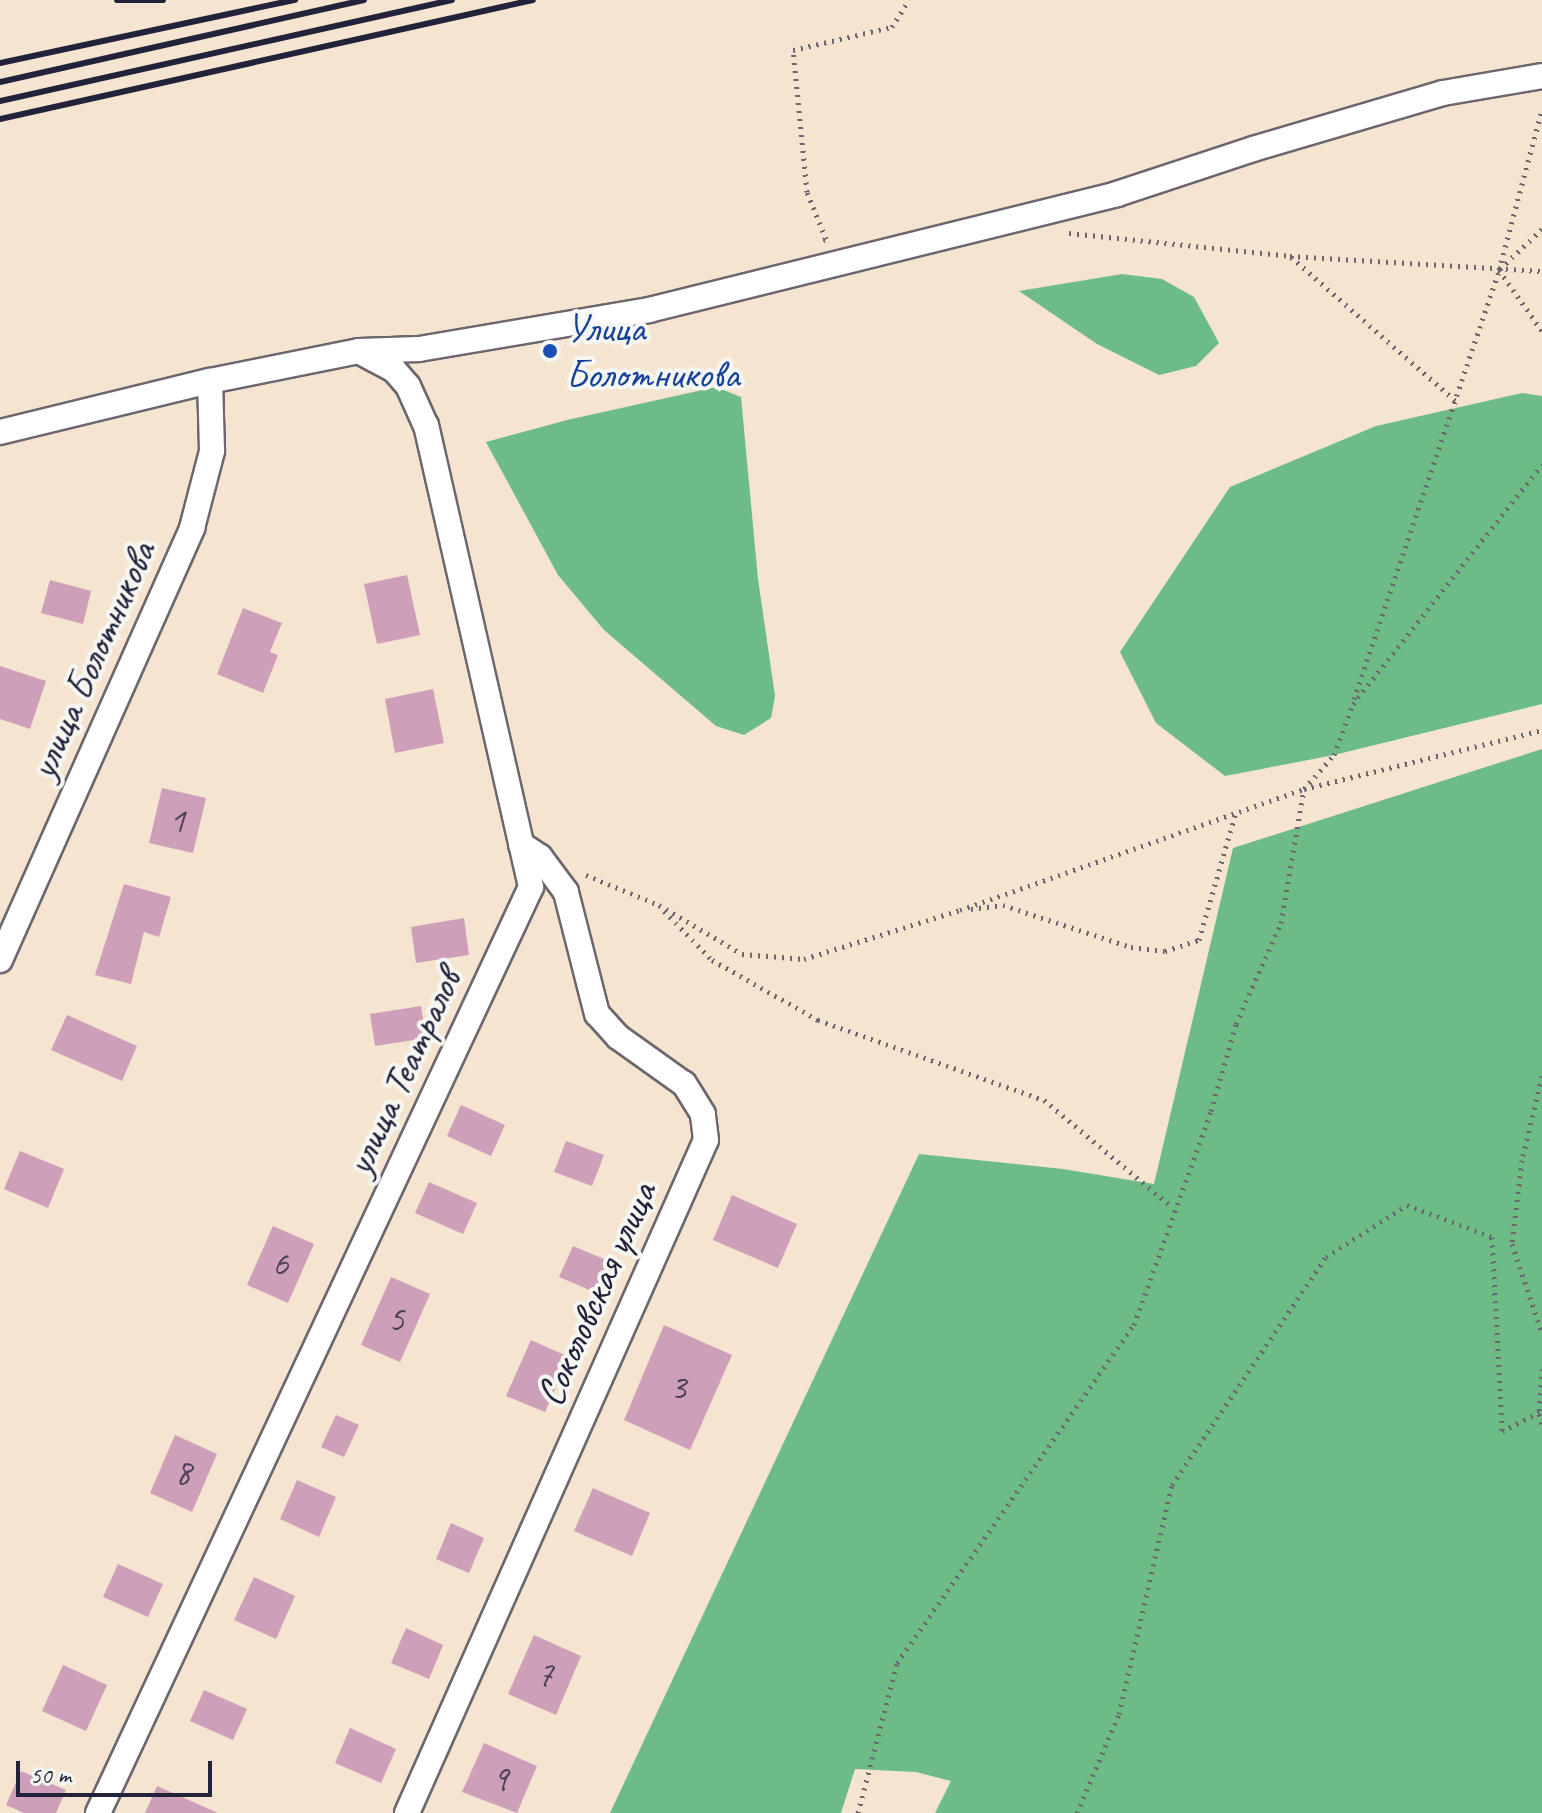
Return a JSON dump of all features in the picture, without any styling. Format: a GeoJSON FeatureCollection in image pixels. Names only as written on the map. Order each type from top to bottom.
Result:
{"type":"FeatureCollection","features":[{"type":"Feature","properties":{"kind":"street"},"geometry":{"type":"LineString","coordinates":[[0,432],[210,381],[359,351],[419,349],[649,310],[1117,194],[1253,149],[1443,93],[1542,76]]}},
{"type":"Feature","properties":{"kind":"street","name":"улица Театралов"},"geometry":{"type":"LineString","coordinates":[[98,1813],[531,887],[426,426],[408,386],[394,370],[359,351]]}},
{"type":"Feature","properties":{"kind":"street","name":"улица Болотникова"},"geometry":{"type":"LineString","coordinates":[[0,960],[192,528],[212,451],[210,381]]}},
{"type":"Feature","properties":{"kind":"street","name":"Соколовская улица"},"geometry":{"type":"LineString","coordinates":[[407,1813],[706,1140],[703,1114],[684,1084],[618,1037],[597,1014],[566,892],[540,857],[521,844]]}},
{"type":"Feature","properties":{"kind":"path"},"geometry":{"type":"LineString","coordinates":[[812,243],[826,239],[807,192],[793,50],[892,27],[909,0]]}},
{"type":"Feature","properties":{"kind":"path"},"geometry":{"type":"LineString","coordinates":[[858,1813],[897,1663],[1134,1325],[1173,1208],[1211,1111],[1236,1024],[1281,923],[1304,789],[1334,755],[1353,704],[1499,270],[1542,109]]}},
{"type":"Feature","properties":{"kind":"path"},"geometry":{"type":"LineString","coordinates":[[1499,270],[1542,229]]}},
{"type":"Feature","properties":{"kind":"path"},"geometry":{"type":"LineString","coordinates":[[1056,232],[1290,256],[1542,271]]}},
{"type":"Feature","properties":{"kind":"path"},"geometry":{"type":"LineString","coordinates":[[1290,256],[1455,400]]}},
{"type":"Feature","properties":{"kind":"path"},"geometry":{"type":"LineString","coordinates":[[1499,270],[1542,331]]}},
{"type":"Feature","properties":{"kind":"path"},"geometry":{"type":"LineString","coordinates":[[1353,704],[1542,465]]}},
{"type":"Feature","properties":{"kind":"path"},"geometry":{"type":"LineString","coordinates":[[579,873],[659,905],[742,954],[804,959],[960,910],[1304,789],[1542,730]]}},
{"type":"Feature","properties":{"kind":"path"},"geometry":{"type":"LineString","coordinates":[[960,910],[1003,905],[1131,947],[1165,951],[1199,940],[1235,814]]}},
{"type":"Feature","properties":{"kind":"path"},"geometry":{"type":"LineString","coordinates":[[659,905],[712,960],[818,1020],[1044,1100],[1173,1208]]}},
{"type":"Feature","properties":{"kind":"path"},"geometry":{"type":"LineString","coordinates":[[1542,1076],[1522,1160],[1512,1244],[1542,1333]]}},
{"type":"Feature","properties":{"kind":"path"},"geometry":{"type":"LineString","coordinates":[[1077,1813],[1119,1714],[1172,1485],[1326,1257],[1407,1205],[1492,1237],[1502,1431],[1541,1413]]}},
{"type":"Feature","properties":{"kind":"path"},"geometry":{"type":"LineString","coordinates":[[1542,1369],[1542,1427]]}},
{"type":"Feature","properties":{"kind":"green space"},"geometry":{"type":"Polygon","coordinates":[[[1122,274],[1162,279],[1194,297],[1219,343],[1196,366],[1159,375],[1097,344],[1019,291],[1122,274]]]}},
{"type":"Feature","properties":{"kind":"green space"},"geometry":{"type":"Polygon","coordinates":[[[716,387],[741,397],[758,579],[775,696],[771,718],[744,735],[716,726],[604,630],[558,575],[486,442],[567,420],[716,387]]]}},
{"type":"Feature","properties":{"kind":"green space"},"geometry":{"type":"Polygon","coordinates":[[[1522,393],[1542,396],[1542,704],[1334,755],[1225,776],[1156,723],[1120,652],[1230,487],[1376,426],[1522,393]]]}},
{"type":"Feature","properties":{"kind":"green space"},"geometry":{"type":"Polygon","coordinates":[[[1542,749],[1542,1813],[935,1813],[951,1781],[916,1772],[855,1769],[841,1813],[610,1813],[919,1154],[1063,1169],[1154,1184],[1233,848],[1542,749]]]}},
{"type":"Feature","properties":{"kind":"building"},"geometry":{"type":"Polygon","coordinates":[[[407,575],[420,635],[377,644],[364,584],[407,575]]]}},
{"type":"Feature","properties":{"kind":"building"},"geometry":{"type":"Polygon","coordinates":[[[50,580],[91,591],[83,624],[41,613],[50,580]]]}},
{"type":"Feature","properties":{"kind":"building"},"geometry":{"type":"Polygon","coordinates":[[[243,608],[282,623],[270,652],[278,655],[263,693],[217,674],[243,608]]]}},
{"type":"Feature","properties":{"kind":"building"},"geometry":{"type":"Polygon","coordinates":[[[0,666],[46,681],[30,729],[0,719],[0,666]]]}},
{"type":"Feature","properties":{"kind":"building"},"geometry":{"type":"Polygon","coordinates":[[[433,689],[444,743],[395,753],[385,699],[433,689]]]}},
{"type":"Feature","properties":{"kind":"building"},"geometry":{"type":"Polygon","coordinates":[[[162,788],[206,798],[193,853],[149,843],[162,788]]]}},
{"type":"Feature","properties":{"kind":"building"},"geometry":{"type":"Polygon","coordinates":[[[124,884],[171,897],[159,937],[144,932],[131,984],[95,975],[124,884]]]}},
{"type":"Feature","properties":{"kind":"building"},"geometry":{"type":"Polygon","coordinates":[[[464,918],[469,955],[416,963],[411,927],[464,918]]]}},
{"type":"Feature","properties":{"kind":"building"},"geometry":{"type":"Polygon","coordinates":[[[421,1006],[426,1038],[375,1046],[370,1014],[421,1006]]]}},
{"type":"Feature","properties":{"kind":"building"},"geometry":{"type":"Polygon","coordinates":[[[67,1015],[137,1046],[122,1081],[51,1050],[67,1015]]]}},
{"type":"Feature","properties":{"kind":"building"},"geometry":{"type":"Polygon","coordinates":[[[461,1105],[505,1125],[491,1156],[447,1136],[461,1105]]]}},
{"type":"Feature","properties":{"kind":"building"},"geometry":{"type":"Polygon","coordinates":[[[566,1141],[604,1155],[592,1186],[554,1172],[566,1141]]]}},
{"type":"Feature","properties":{"kind":"building"},"geometry":{"type":"Polygon","coordinates":[[[20,1151],[64,1169],[48,1208],[4,1189],[20,1151]]]}},
{"type":"Feature","properties":{"kind":"building"},"geometry":{"type":"Polygon","coordinates":[[[429,1182],[477,1203],[463,1234],[415,1213],[429,1182]]]}},
{"type":"Feature","properties":{"kind":"building"},"geometry":{"type":"Polygon","coordinates":[[[732,1195],[797,1224],[778,1268],[713,1240],[732,1195]]]}},
{"type":"Feature","properties":{"kind":"building"},"geometry":{"type":"Polygon","coordinates":[[[273,1226],[314,1244],[288,1303],[247,1285],[273,1226]]]}},
{"type":"Feature","properties":{"kind":"building"},"geometry":{"type":"Polygon","coordinates":[[[573,1246],[618,1265],[604,1296],[559,1277],[573,1246]]]}},
{"type":"Feature","properties":{"kind":"building"},"geometry":{"type":"Polygon","coordinates":[[[391,1277],[430,1294],[400,1362],[361,1345],[391,1277]]]}},
{"type":"Feature","properties":{"kind":"building"},"geometry":{"type":"Polygon","coordinates":[[[664,1325],[732,1355],[690,1450],[624,1420],[664,1325]]]}},
{"type":"Feature","properties":{"kind":"building"},"geometry":{"type":"Polygon","coordinates":[[[531,1340],[569,1357],[545,1412],[506,1396],[531,1340]]]}},
{"type":"Feature","properties":{"kind":"building"},"geometry":{"type":"Polygon","coordinates":[[[336,1415],[359,1425],[344,1457],[321,1447],[336,1415]]]}},
{"type":"Feature","properties":{"kind":"building"},"geometry":{"type":"Polygon","coordinates":[[[175,1435],[217,1454],[192,1512],[150,1493],[175,1435]]]}},
{"type":"Feature","properties":{"kind":"building"},"geometry":{"type":"Polygon","coordinates":[[[297,1480],[336,1497],[319,1537],[280,1519],[297,1480]]]}},
{"type":"Feature","properties":{"kind":"building"},"geometry":{"type":"Polygon","coordinates":[[[593,1488],[650,1513],[632,1556],[574,1531],[593,1488]]]}},
{"type":"Feature","properties":{"kind":"building"},"geometry":{"type":"Polygon","coordinates":[[[451,1523],[484,1538],[469,1573],[436,1559],[451,1523]]]}},
{"type":"Feature","properties":{"kind":"building"},"geometry":{"type":"Polygon","coordinates":[[[118,1564],[163,1584],[148,1617],[103,1597],[118,1564]]]}},
{"type":"Feature","properties":{"kind":"building"},"geometry":{"type":"Polygon","coordinates":[[[254,1577],[295,1596],[276,1639],[234,1620],[254,1577]]]}},
{"type":"Feature","properties":{"kind":"building"},"geometry":{"type":"Polygon","coordinates":[[[406,1628],[443,1645],[429,1679],[391,1663],[406,1628]]]}},
{"type":"Feature","properties":{"kind":"building"},"geometry":{"type":"Polygon","coordinates":[[[534,1635],[581,1656],[556,1715],[508,1694],[534,1635]]]}},
{"type":"Feature","properties":{"kind":"building"},"geometry":{"type":"Polygon","coordinates":[[[63,1665],[107,1685],[86,1731],[42,1711],[63,1665]]]}},
{"type":"Feature","properties":{"kind":"building"},"geometry":{"type":"Polygon","coordinates":[[[204,1690],[247,1709],[233,1740],[190,1721],[204,1690]]]}},
{"type":"Feature","properties":{"kind":"building"},"geometry":{"type":"Polygon","coordinates":[[[350,1728],[396,1749],[381,1783],[335,1763],[350,1728]]]}},
{"type":"Feature","properties":{"kind":"building"},"geometry":{"type":"Polygon","coordinates":[[[484,1743],[537,1766],[517,1813],[462,1792],[484,1743]]]}},
{"type":"Feature","properties":{"kind":"building"},"geometry":{"type":"Polygon","coordinates":[[[21,1771],[66,1790],[56,1813],[24,1813],[6,1805],[21,1771]]]}},
{"type":"Feature","properties":{"kind":"building"},"geometry":{"type":"Polygon","coordinates":[[[157,1786],[218,1813],[145,1813],[157,1786]]]}},
{"type":"Feature","properties":{"kind":"railway"},"geometry":{"type":"LineString","coordinates":[[117,0],[163,0]]}},
{"type":"Feature","properties":{"kind":"railway"},"geometry":{"type":"LineString","coordinates":[[0,63],[295,0]]}},
{"type":"Feature","properties":{"kind":"railway"},"geometry":{"type":"LineString","coordinates":[[0,82],[364,0]]}},
{"type":"Feature","properties":{"kind":"railway"},"geometry":{"type":"LineString","coordinates":[[0,101],[452,0]]}},
{"type":"Feature","properties":{"kind":"railway"},"geometry":{"type":"LineString","coordinates":[[0,119],[533,0]]}},
{"type":"Feature","properties":{"kind":"place","name":"Улица Болотникова"},"geometry":{"type":"Point","coordinates":[550,351]}}]}
